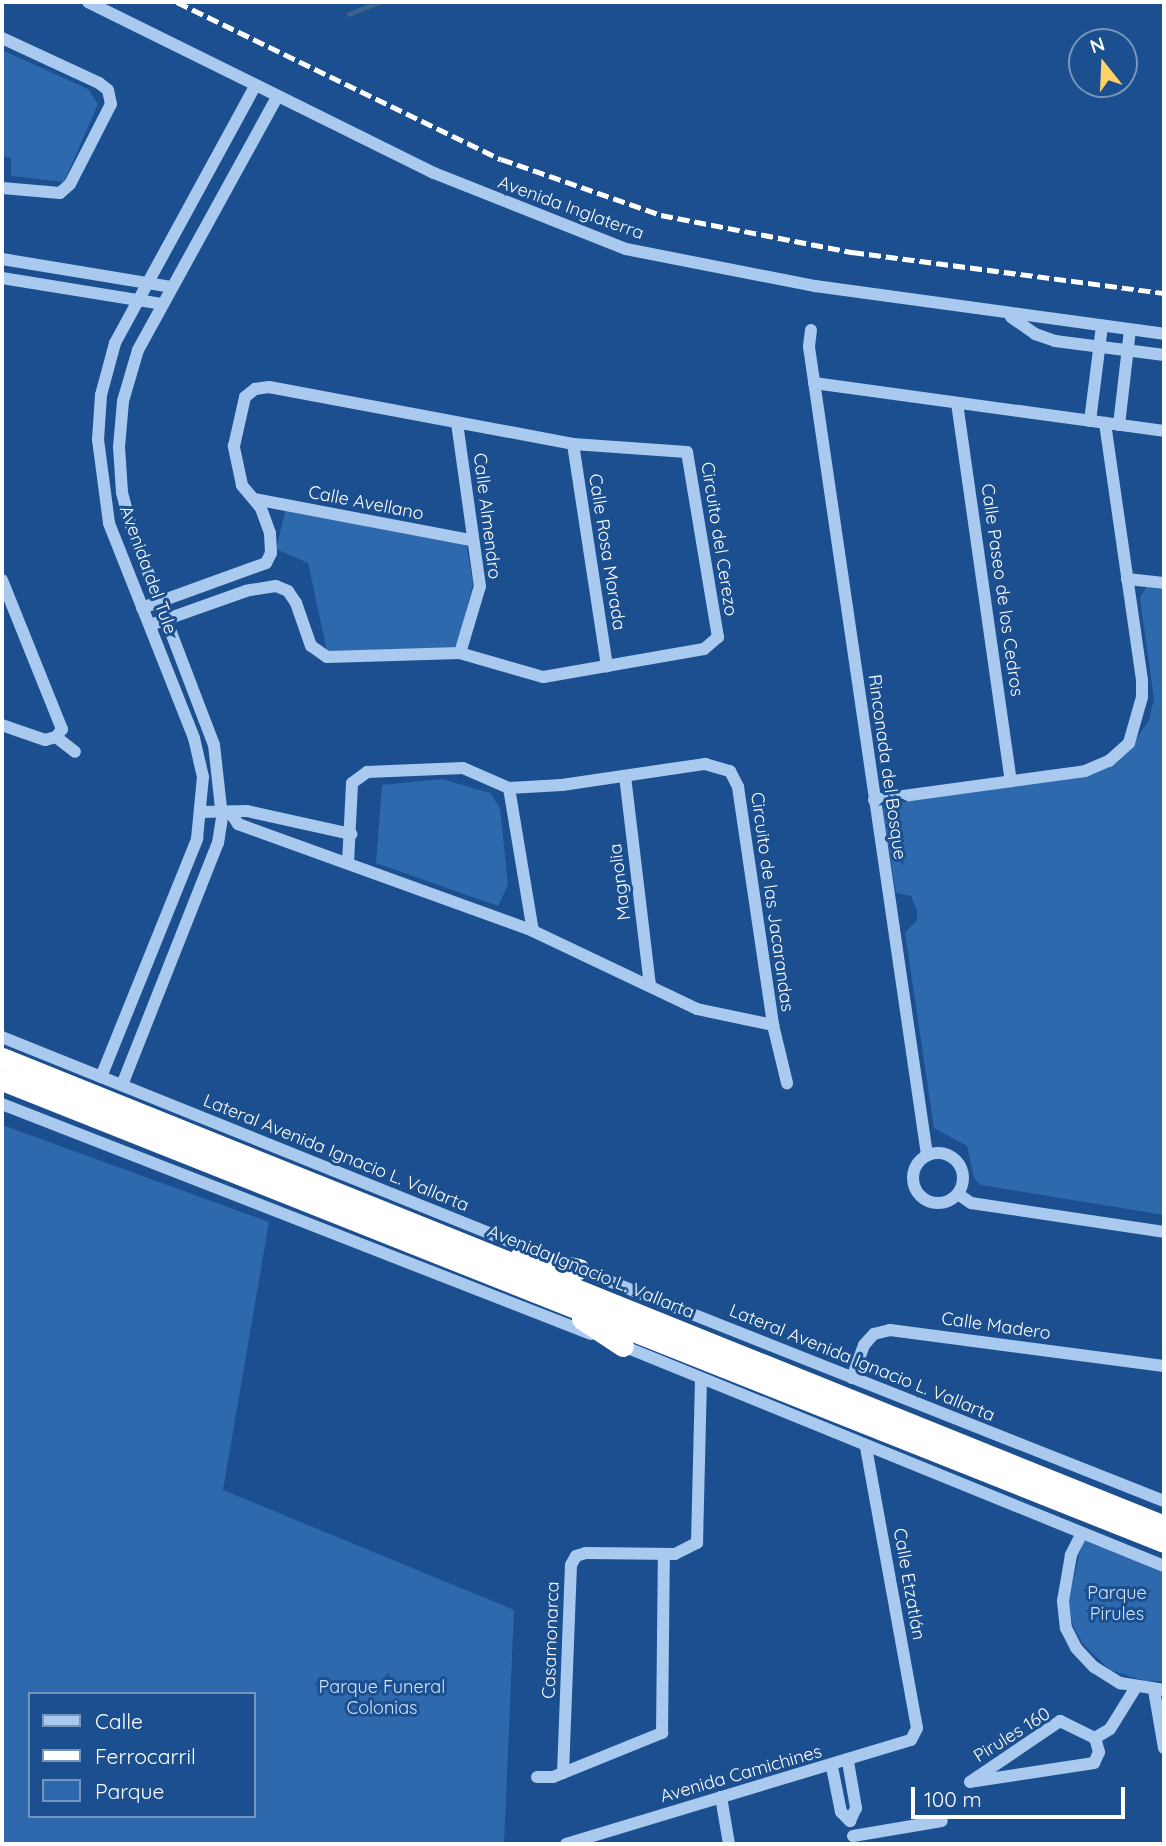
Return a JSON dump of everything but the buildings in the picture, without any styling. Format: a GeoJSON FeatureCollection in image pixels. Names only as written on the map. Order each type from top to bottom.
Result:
{"type":"FeatureCollection","features":[{"type":"Feature","properties":{"kind":"highway","name":"Avenida Ignacio L. Vallarta"},"geometry":{"type":"LineString","coordinates":[[2,1058],[1164,1526]]}},
{"type":"Feature","properties":{"kind":"highway"},"geometry":{"type":"LineString","coordinates":[[2,1080],[1164,1542]]}},
{"type":"Feature","properties":{"kind":"highway"},"geometry":{"type":"LineString","coordinates":[[467,1247],[579,1269]]}},
{"type":"Feature","properties":{"kind":"highway"},"geometry":{"type":"LineString","coordinates":[[545,1294],[623,1346]]}},
{"type":"Feature","properties":{"kind":"street","name":"Avenida Inglaterra"},"geometry":{"type":"LineString","coordinates":[[88,2],[434,173],[626,249],[802,284],[1009,315],[1164,334]]}},
{"type":"Feature","properties":{"kind":"street"},"geometry":{"type":"LineString","coordinates":[[2,38],[99,83],[108,90],[111,104],[70,184],[60,193],[2,188]]}},
{"type":"Feature","properties":{"kind":"street","name":"Avenida del Tule"},"geometry":{"type":"LineString","coordinates":[[101,1077],[197,839],[202,811],[203,777],[194,738],[109,523],[98,440],[107,368],[138,300],[255,86]]}},
{"type":"Feature","properties":{"kind":"street","name":"Avenida del Tule"},"geometry":{"type":"LineString","coordinates":[[122,1085],[227,814],[214,745],[132,530],[119,447],[128,375],[172,287],[277,97]]}},
{"type":"Feature","properties":{"kind":"street"},"geometry":{"type":"LineString","coordinates":[[2,259],[172,287]]}},
{"type":"Feature","properties":{"kind":"street"},"geometry":{"type":"LineString","coordinates":[[2,278],[163,304]]}},
{"type":"Feature","properties":{"kind":"street"},"geometry":{"type":"LineString","coordinates":[[1009,315],[1045,338],[1164,355]]}},
{"type":"Feature","properties":{"kind":"street"},"geometry":{"type":"LineString","coordinates":[[1090,421],[1102,326]]}},
{"type":"Feature","properties":{"kind":"street","name":"Rinconada del Bosque"},"geometry":{"type":"LineString","coordinates":[[811,330],[808,346],[927,1155]]}},
{"type":"Feature","properties":{"kind":"street"},"geometry":{"type":"LineString","coordinates":[[1119,425],[1130,330]]}},
{"type":"Feature","properties":{"kind":"street"},"geometry":{"type":"LineString","coordinates":[[814,383],[1164,431]]}},
{"type":"Feature","properties":{"kind":"street","name":"Circuito del Cerezo"},"geometry":{"type":"LineString","coordinates":[[257,569],[271,553],[270,533],[254,499],[242,485],[234,446],[245,397],[255,389],[269,387],[573,444],[687,453],[718,637],[704,649],[543,677],[460,653],[327,657],[311,646],[288,591],[263,587]]}},
{"type":"Feature","properties":{"kind":"street","name":"Calle Paseo de los Cedros"},"geometry":{"type":"LineString","coordinates":[[957,403],[1011,781]]}},
{"type":"Feature","properties":{"kind":"street","name":"Calle Almendro"},"geometry":{"type":"LineString","coordinates":[[457,423],[471,540],[480,586],[460,653]]}},
{"type":"Feature","properties":{"kind":"street"},"geometry":{"type":"LineString","coordinates":[[874,800],[1097,767],[1129,743],[1142,697],[1105,423]]}},
{"type":"Feature","properties":{"kind":"street","name":"Calle Rosa Morada"},"geometry":{"type":"LineString","coordinates":[[573,444],[607,666]]}},
{"type":"Feature","properties":{"kind":"street","name":"Calle Avellano"},"geometry":{"type":"LineString","coordinates":[[254,499],[471,540]]}},
{"type":"Feature","properties":{"kind":"street"},"geometry":{"type":"LineString","coordinates":[[142,608],[257,569],[263,587],[150,625]]}},
{"type":"Feature","properties":{"kind":"street"},"geometry":{"type":"LineString","coordinates":[[1127,579],[1164,583]]}},
{"type":"Feature","properties":{"kind":"street"},"geometry":{"type":"LineString","coordinates":[[2,580],[8,608],[62,729],[56,737],[45,740],[2,724]]}},
{"type":"Feature","properties":{"kind":"street"},"geometry":{"type":"LineString","coordinates":[[56,737],[75,752]]}},
{"type":"Feature","properties":{"kind":"street","name":"Circuito de las Jacarandas"},"geometry":{"type":"LineString","coordinates":[[227,814],[238,824],[533,931],[697,1009],[773,1025],[738,787],[730,771],[705,764],[625,776],[509,788],[463,768],[367,772],[352,783],[348,863]]}},
{"type":"Feature","properties":{"kind":"street","name":"Magnolia"},"geometry":{"type":"LineString","coordinates":[[625,776],[650,985]]}},
{"type":"Feature","properties":{"kind":"street"},"geometry":{"type":"LineString","coordinates":[[509,788],[533,931]]}},
{"type":"Feature","properties":{"kind":"street","name":"Circuito de las Jacarandas"},"geometry":{"type":"LineString","coordinates":[[202,811],[227,814],[247,811],[351,834]]}},
{"type":"Feature","properties":{"kind":"street"},"geometry":{"type":"LineString","coordinates":[[276,836],[281,818]]}},
{"type":"Feature","properties":{"kind":"street"},"geometry":{"type":"LineString","coordinates":[[318,852],[323,827]]}},
{"type":"Feature","properties":{"kind":"street"},"geometry":{"type":"LineString","coordinates":[[773,1025],[787,1083]]}},
{"type":"Feature","properties":{"kind":"street","name":"Lateral Avenida Ignacio L. Vallarta"},"geometry":{"type":"LineString","coordinates":[[2,1037],[1164,1501]]}},
{"type":"Feature","properties":{"kind":"street"},"geometry":{"type":"LineString","coordinates":[[2,1104],[623,1346],[701,1380],[1164,1566]]}},
{"type":"Feature","properties":{"kind":"street"},"geometry":{"type":"LineString","coordinates":[[946,1154],[954,1159],[963,1175],[958,1194],[938,1202],[918,1194],[912,1180],[916,1166],[927,1155],[946,1154]]}},
{"type":"Feature","properties":{"kind":"street"},"geometry":{"type":"LineString","coordinates":[[958,1194],[971,1203],[1164,1232]]}},
{"type":"Feature","properties":{"kind":"street","name":"Calle Madero"},"geometry":{"type":"LineString","coordinates":[[852,1378],[864,1345],[874,1334],[890,1330],[1164,1366]]}},
{"type":"Feature","properties":{"kind":"street","name":"Casamonarca"},"geometry":{"type":"LineString","coordinates":[[563,1773],[571,1565],[576,1556],[586,1553],[664,1554],[689,1550],[699,1537],[701,1380]]}},
{"type":"Feature","properties":{"kind":"street","name":"Calle Etzatlán"},"geometry":{"type":"LineString","coordinates":[[866,1446],[917,1728]]}},
{"type":"Feature","properties":{"kind":"street"},"geometry":{"type":"LineString","coordinates":[[1082,1533],[1066,1578],[1066,1628],[1076,1648],[1094,1667],[1136,1687],[1159,1690],[1164,1748]]}},
{"type":"Feature","properties":{"kind":"street"},"geometry":{"type":"LineString","coordinates":[[537,1777],[563,1773],[662,1733],[664,1554]]}},
{"type":"Feature","properties":{"kind":"street","name":"Pirules 160"},"geometry":{"type":"LineString","coordinates":[[1095,1738],[1110,1729],[1136,1687]]}},
{"type":"Feature","properties":{"kind":"street","name":"Pirules 160"},"geometry":{"type":"LineString","coordinates":[[1060,1721],[1095,1738],[1097,1759],[1089,1766],[970,1782],[1060,1721]]}},
{"type":"Feature","properties":{"kind":"street","name":"Avenida Camichines"},"geometry":{"type":"LineString","coordinates":[[566,1844],[900,1746],[911,1740],[917,1728]]}},
{"type":"Feature","properties":{"kind":"street"},"geometry":{"type":"LineString","coordinates":[[848,1762],[856,1808],[850,1822]]}},
{"type":"Feature","properties":{"kind":"street"},"geometry":{"type":"LineString","coordinates":[[832,1767],[841,1812],[850,1822],[854,1840],[942,1821]]}},
{"type":"Feature","properties":{"kind":"street"},"geometry":{"type":"LineString","coordinates":[[721,1797],[729,1844]]}},
{"type":"Feature","properties":{"kind":"green space"},"geometry":{"type":"Polygon","coordinates":[[[2,50],[88,89],[98,104],[64,182],[11,176],[11,158],[2,156],[2,50]]]}},
{"type":"Feature","properties":{"kind":"green space"},"geometry":{"type":"Polygon","coordinates":[[[286,508],[466,543],[473,583],[457,649],[327,651],[308,563],[276,549],[286,508]]]}},
{"type":"Feature","properties":{"kind":"green space"},"geometry":{"type":"Polygon","coordinates":[[[1164,583],[1164,1215],[981,1185],[974,1178],[967,1146],[934,1128],[905,933],[917,920],[917,911],[911,896],[896,893],[883,810],[887,802],[1086,773],[1129,750],[1149,720],[1154,699],[1140,598],[1148,584],[1164,583]]]}},
{"type":"Feature","properties":{"kind":"green space"},"geometry":{"type":"Polygon","coordinates":[[[442,779],[490,793],[500,808],[508,885],[498,906],[376,863],[382,785],[442,779]]]}},
{"type":"Feature","properties":{"kind":"green space","name":"Parque Funeral Colonias"},"geometry":{"type":"Polygon","coordinates":[[[2,1125],[269,1222],[223,1490],[514,1610],[504,1844],[2,1844],[2,1125]]]}},
{"type":"Feature","properties":{"kind":"green space","name":"Parque Pirules"},"geometry":{"type":"Polygon","coordinates":[[[1083,1539],[1164,1571],[1164,1681],[1145,1681],[1110,1670],[1083,1644],[1073,1626],[1068,1602],[1083,1539]]]}},
{"type":"Feature","properties":{"kind":"waterway"},"geometry":{"type":"LineString","coordinates":[[349,14],[379,2]]}},
{"type":"Feature","properties":{"kind":"railway"},"geometry":{"type":"LineString","coordinates":[[177,2],[501,159],[661,215],[852,252],[1164,293]]}}]}
